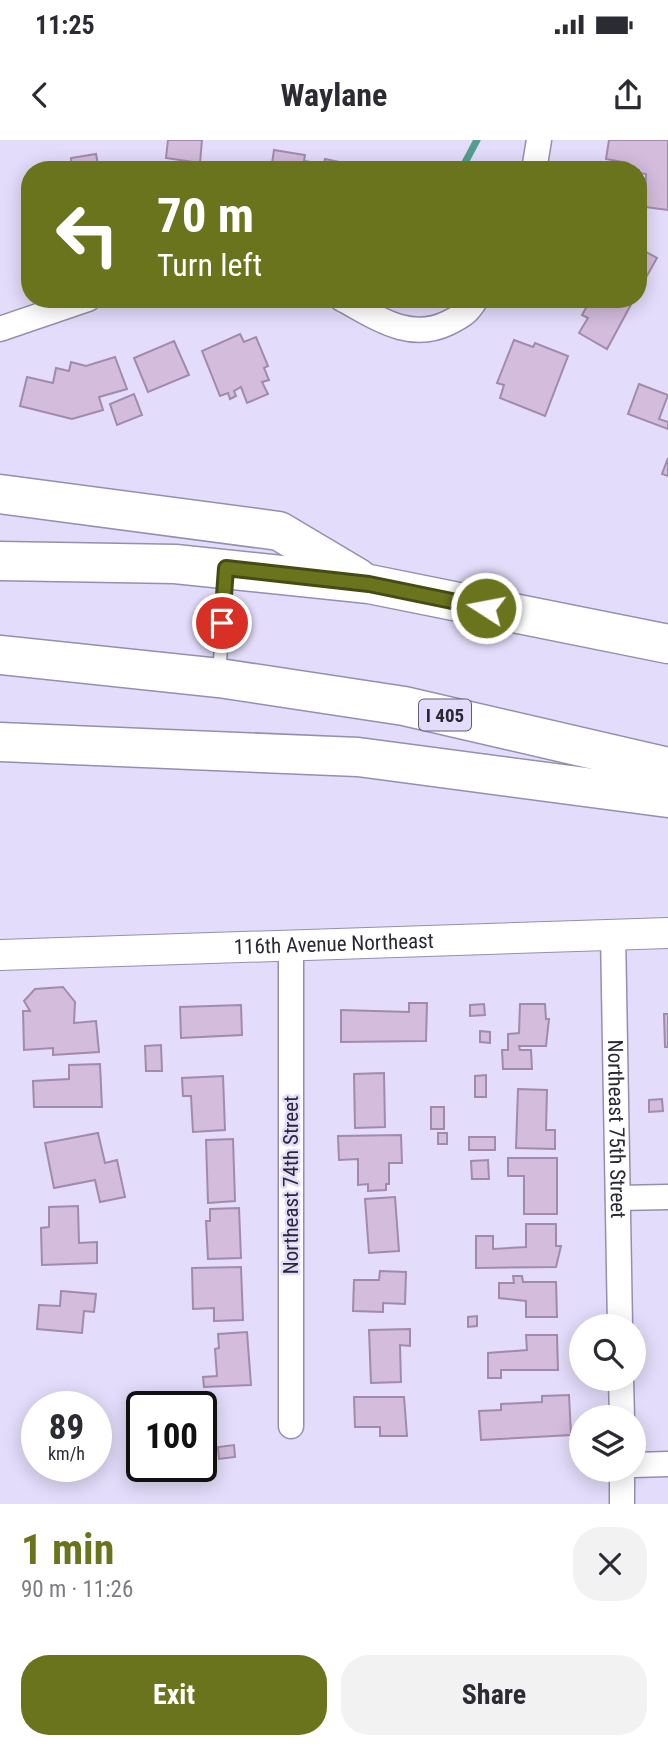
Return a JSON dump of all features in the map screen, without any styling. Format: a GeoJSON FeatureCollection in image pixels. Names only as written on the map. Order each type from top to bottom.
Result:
{"type":"FeatureCollection","features":[{"type":"Feature","properties":{"kind":"highway"},"geometry":{"type":"LineString","coordinates":[[0,494],[279,531],[369,584]]}},
{"type":"Feature","properties":{"kind":"highway"},"geometry":{"type":"LineString","coordinates":[[0,561],[226,568],[369,584],[668,644]]}},
{"type":"Feature","properties":{"kind":"highway","name":"I 405"},"geometry":{"type":"LineString","coordinates":[[0,655],[219,678],[404,706],[668,767]]}},
{"type":"Feature","properties":{"kind":"highway"},"geometry":{"type":"LineString","coordinates":[[0,742],[358,757],[668,798]]}},
{"type":"Feature","properties":{"kind":"street"},"geometry":{"type":"LineString","coordinates":[[536,161],[539,140]]}},
{"type":"Feature","properties":{"kind":"street"},"geometry":{"type":"LineString","coordinates":[[0,329],[62,308]]}},
{"type":"Feature","properties":{"kind":"street"},"geometry":{"type":"LineString","coordinates":[[359,308],[403,331],[434,330],[468,313],[471,308]]}},
{"type":"Feature","properties":{"kind":"street","name":"Northeast 75th Street"},"geometry":{"type":"LineString","coordinates":[[613,933],[620,1314]]}},
{"type":"Feature","properties":{"kind":"street","name":"116th Avenue Northeast"},"geometry":{"type":"LineString","coordinates":[[0,955],[668,933]]}},
{"type":"Feature","properties":{"kind":"street","name":"Northeast 74th Street"},"geometry":{"type":"LineString","coordinates":[[291,944],[291,1426]]}},
{"type":"Feature","properties":{"kind":"street"},"geometry":{"type":"LineString","coordinates":[[618,1198],[668,1197]]}},
{"type":"Feature","properties":{"kind":"street"},"geometry":{"type":"LineString","coordinates":[[646,1465],[668,1464]]}},
{"type":"Feature","properties":{"kind":"street"},"geometry":{"type":"LineString","coordinates":[[622,1482],[622,1504]]}},
{"type":"Feature","properties":{"kind":"lane"},"geometry":{"type":"LineString","coordinates":[[219,678],[226,568]]}},
{"type":"Feature","properties":{"kind":"building"},"geometry":{"type":"Polygon","coordinates":[[[168,140],[202,140],[200,161],[166,158],[168,140]]]}},
{"type":"Feature","properties":{"kind":"building"},"geometry":{"type":"Polygon","coordinates":[[[609,140],[668,140],[668,210],[647,207],[647,161],[606,159],[609,140]]]}},
{"type":"Feature","properties":{"kind":"building"},"geometry":{"type":"Polygon","coordinates":[[[274,150],[305,155],[304,161],[272,161],[274,150]]]}},
{"type":"Feature","properties":{"kind":"building"},"geometry":{"type":"Polygon","coordinates":[[[96,154],[97,161],[71,161],[71,158],[96,154]]]}},
{"type":"Feature","properties":{"kind":"building"},"geometry":{"type":"Polygon","coordinates":[[[647,252],[657,258],[647,276],[647,252]]]}},
{"type":"Feature","properties":{"kind":"building"},"geometry":{"type":"Polygon","coordinates":[[[586,308],[629,308],[607,349],[579,333],[588,318],[582,315],[586,308]]]}},
{"type":"Feature","properties":{"kind":"building"},"geometry":{"type":"Polygon","coordinates":[[[240,334],[244,342],[256,337],[268,366],[264,368],[269,380],[262,382],[268,394],[247,403],[241,387],[234,391],[236,396],[230,399],[228,393],[220,396],[202,351],[240,334]]]}},
{"type":"Feature","properties":{"kind":"building"},"geometry":{"type":"Polygon","coordinates":[[[514,340],[533,347],[535,343],[568,356],[545,416],[500,398],[504,385],[497,383],[514,340]]]}},
{"type":"Feature","properties":{"kind":"building"},"geometry":{"type":"Polygon","coordinates":[[[174,341],[189,375],[148,392],[134,358],[174,341]]]}},
{"type":"Feature","properties":{"kind":"building"},"geometry":{"type":"Polygon","coordinates":[[[115,357],[127,389],[99,397],[103,410],[72,419],[20,406],[27,377],[53,383],[56,368],[69,371],[71,362],[86,366],[115,357]]]}},
{"type":"Feature","properties":{"kind":"building"},"geometry":{"type":"Polygon","coordinates":[[[639,384],[668,395],[659,419],[668,422],[668,429],[628,414],[639,384]]]}},
{"type":"Feature","properties":{"kind":"building"},"geometry":{"type":"Polygon","coordinates":[[[134,394],[142,415],[117,425],[110,404],[134,394]]]}},
{"type":"Feature","properties":{"kind":"building"},"geometry":{"type":"Polygon","coordinates":[[[668,458],[668,476],[662,474],[668,458]]]}},
{"type":"Feature","properties":{"kind":"building"},"geometry":{"type":"Polygon","coordinates":[[[63,987],[75,1002],[74,1023],[96,1021],[99,1052],[53,1055],[53,1048],[24,1050],[23,1011],[30,1011],[24,1001],[35,989],[63,987]]]}},
{"type":"Feature","properties":{"kind":"building"},"geometry":{"type":"Polygon","coordinates":[[[409,1003],[427,1003],[426,1041],[341,1042],[341,1010],[409,1012],[409,1003]]]}},
{"type":"Feature","properties":{"kind":"building"},"geometry":{"type":"Polygon","coordinates":[[[484,1004],[485,1015],[470,1016],[470,1005],[484,1004]]]}},
{"type":"Feature","properties":{"kind":"building"},"geometry":{"type":"Polygon","coordinates":[[[520,1004],[545,1004],[546,1019],[549,1019],[546,1046],[519,1046],[520,1050],[531,1050],[532,1069],[503,1069],[502,1050],[508,1050],[508,1034],[519,1033],[520,1004]]]}},
{"type":"Feature","properties":{"kind":"building"},"geometry":{"type":"Polygon","coordinates":[[[241,1005],[242,1035],[181,1038],[180,1007],[241,1005]]]}},
{"type":"Feature","properties":{"kind":"building"},"geometry":{"type":"Polygon","coordinates":[[[664,1014],[668,1014],[668,1047],[665,1047],[664,1014]]]}},
{"type":"Feature","properties":{"kind":"building"},"geometry":{"type":"Polygon","coordinates":[[[480,1031],[490,1032],[490,1043],[480,1042],[480,1031]]]}},
{"type":"Feature","properties":{"kind":"building"},"geometry":{"type":"Polygon","coordinates":[[[161,1045],[162,1071],[146,1071],[145,1046],[161,1045]]]}},
{"type":"Feature","properties":{"kind":"building"},"geometry":{"type":"Polygon","coordinates":[[[100,1064],[102,1107],[34,1107],[33,1081],[69,1079],[69,1065],[100,1064]]]}},
{"type":"Feature","properties":{"kind":"building"},"geometry":{"type":"Polygon","coordinates":[[[384,1073],[385,1127],[355,1128],[354,1074],[384,1073]]]}},
{"type":"Feature","properties":{"kind":"building"},"geometry":{"type":"Polygon","coordinates":[[[486,1075],[486,1097],[475,1097],[475,1076],[486,1075]]]}},
{"type":"Feature","properties":{"kind":"building"},"geometry":{"type":"Polygon","coordinates":[[[223,1076],[225,1130],[193,1132],[191,1096],[183,1096],[182,1078],[223,1076]]]}},
{"type":"Feature","properties":{"kind":"building"},"geometry":{"type":"Polygon","coordinates":[[[518,1089],[547,1090],[546,1130],[555,1130],[555,1149],[516,1148],[518,1089]]]}},
{"type":"Feature","properties":{"kind":"building"},"geometry":{"type":"Polygon","coordinates":[[[662,1099],[663,1111],[649,1112],[649,1100],[662,1099]]]}},
{"type":"Feature","properties":{"kind":"building"},"geometry":{"type":"Polygon","coordinates":[[[431,1107],[444,1107],[444,1129],[431,1129],[431,1107]]]}},
{"type":"Feature","properties":{"kind":"building"},"geometry":{"type":"Polygon","coordinates":[[[98,1133],[105,1163],[117,1160],[125,1197],[100,1202],[95,1180],[54,1188],[45,1143],[98,1133]]]}},
{"type":"Feature","properties":{"kind":"building"},"geometry":{"type":"Polygon","coordinates":[[[438,1133],[447,1133],[447,1144],[438,1144],[438,1133]]]}},
{"type":"Feature","properties":{"kind":"building"},"geometry":{"type":"Polygon","coordinates":[[[401,1135],[402,1163],[389,1163],[389,1184],[386,1184],[386,1190],[368,1191],[368,1184],[358,1185],[358,1159],[339,1160],[338,1136],[401,1135]]]}},
{"type":"Feature","properties":{"kind":"building"},"geometry":{"type":"Polygon","coordinates":[[[469,1137],[495,1137],[495,1150],[469,1150],[469,1137]]]}},
{"type":"Feature","properties":{"kind":"building"},"geometry":{"type":"Polygon","coordinates":[[[233,1139],[235,1201],[208,1203],[206,1140],[233,1139]]]}},
{"type":"Feature","properties":{"kind":"building"},"geometry":{"type":"Polygon","coordinates":[[[508,1158],[557,1158],[557,1214],[524,1214],[524,1176],[508,1176],[508,1158]]]}},
{"type":"Feature","properties":{"kind":"building"},"geometry":{"type":"Polygon","coordinates":[[[488,1160],[489,1179],[472,1179],[471,1161],[488,1160]]]}},
{"type":"Feature","properties":{"kind":"building"},"geometry":{"type":"Polygon","coordinates":[[[395,1197],[399,1251],[369,1253],[365,1199],[395,1197]]]}},
{"type":"Feature","properties":{"kind":"building"},"geometry":{"type":"Polygon","coordinates":[[[78,1206],[79,1243],[97,1242],[97,1263],[42,1265],[41,1228],[49,1227],[49,1207],[78,1206]]]}},
{"type":"Feature","properties":{"kind":"building"},"geometry":{"type":"Polygon","coordinates":[[[239,1208],[241,1258],[208,1259],[206,1221],[210,1221],[210,1209],[239,1208]]]}},
{"type":"Feature","properties":{"kind":"building"},"geometry":{"type":"Polygon","coordinates":[[[526,1224],[556,1224],[556,1246],[561,1246],[556,1267],[476,1268],[476,1236],[493,1236],[493,1249],[526,1247],[526,1224]]]}},
{"type":"Feature","properties":{"kind":"building"},"geometry":{"type":"Polygon","coordinates":[[[241,1267],[243,1320],[214,1321],[214,1308],[193,1309],[192,1268],[241,1267]]]}},
{"type":"Feature","properties":{"kind":"building"},"geometry":{"type":"Polygon","coordinates":[[[380,1271],[406,1272],[405,1304],[383,1303],[383,1312],[353,1311],[354,1280],[379,1280],[380,1271]]]}},
{"type":"Feature","properties":{"kind":"building"},"geometry":{"type":"Polygon","coordinates":[[[513,1276],[522,1276],[523,1282],[556,1282],[557,1317],[526,1317],[526,1301],[499,1298],[499,1283],[514,1283],[513,1276]]]}},
{"type":"Feature","properties":{"kind":"building"},"geometry":{"type":"Polygon","coordinates":[[[61,1291],[96,1294],[94,1312],[84,1311],[82,1333],[37,1329],[39,1305],[60,1306],[61,1291]]]}},
{"type":"Feature","properties":{"kind":"building"},"geometry":{"type":"Polygon","coordinates":[[[477,1316],[477,1326],[468,1327],[468,1317],[477,1316]]]}},
{"type":"Feature","properties":{"kind":"building"},"geometry":{"type":"Polygon","coordinates":[[[410,1329],[410,1346],[400,1345],[401,1382],[371,1383],[369,1330],[410,1329]]]}},
{"type":"Feature","properties":{"kind":"building"},"geometry":{"type":"Polygon","coordinates":[[[247,1332],[251,1385],[204,1387],[203,1377],[217,1376],[215,1349],[219,1348],[218,1334],[247,1332]]]}},
{"type":"Feature","properties":{"kind":"building"},"geometry":{"type":"Polygon","coordinates":[[[526,1335],[557,1335],[558,1370],[501,1370],[501,1378],[488,1378],[488,1353],[527,1350],[526,1335]]]}},
{"type":"Feature","properties":{"kind":"building"},"geometry":{"type":"Polygon","coordinates":[[[569,1395],[569,1435],[481,1440],[479,1411],[501,1410],[501,1404],[542,1402],[542,1396],[569,1395]]]}},
{"type":"Feature","properties":{"kind":"building"},"geometry":{"type":"Polygon","coordinates":[[[354,1397],[404,1397],[407,1436],[380,1436],[380,1427],[355,1427],[354,1397]]]}},
{"type":"Feature","properties":{"kind":"building"},"geometry":{"type":"Polygon","coordinates":[[[234,1445],[235,1457],[219,1459],[218,1447],[234,1445]]]}},
{"type":"Feature","properties":{"kind":"waterway"},"geometry":{"type":"LineString","coordinates":[[466,161],[477,140]]}},
{"type":"Feature","properties":{"kind":"route"},"geometry":{"type":"LineString","coordinates":[[222,623],[226,568],[369,584],[486,608]]}}]}
